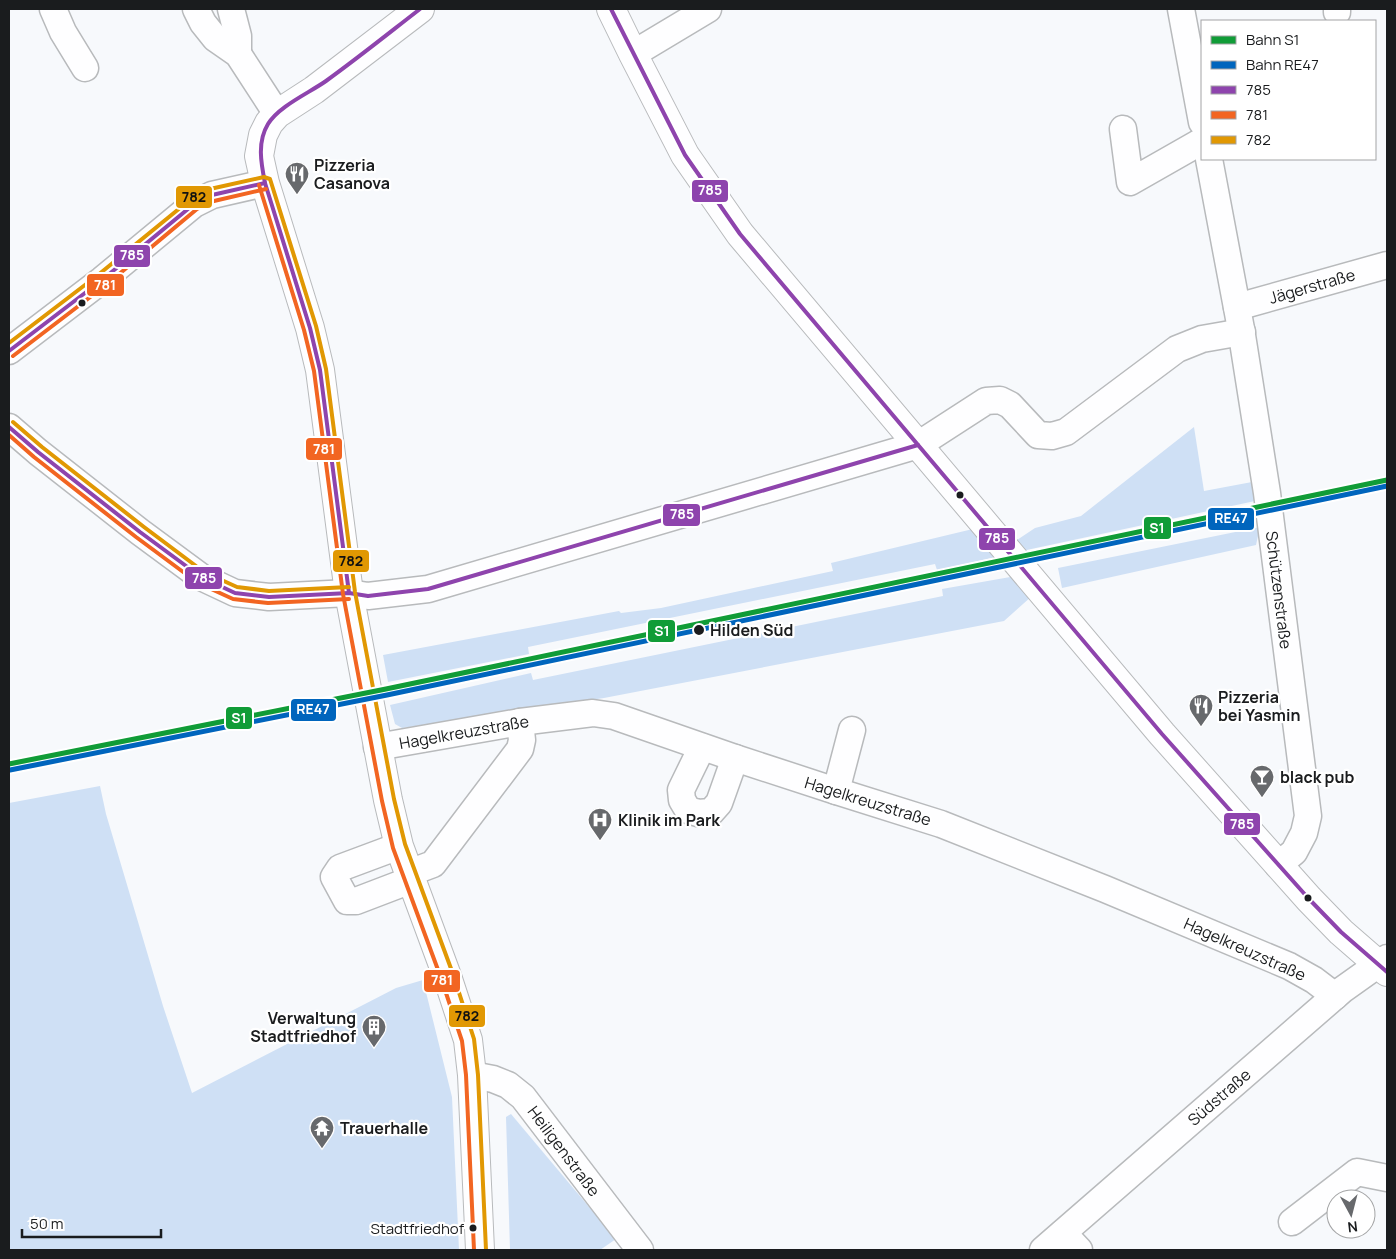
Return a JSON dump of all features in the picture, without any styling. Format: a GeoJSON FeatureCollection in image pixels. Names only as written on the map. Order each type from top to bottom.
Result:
{"type":"FeatureCollection","features":[{"type":"Feature","properties":{"kind":"main road"},"geometry":{"type":"LineString","coordinates":[[420,9],[314,90],[277,114],[269,123],[263,135],[260,146],[260,163],[319,363],[362,594],[377,747],[388,800],[399,846],[447,976],[468,1040],[472,1075],[480,1250]]}},
{"type":"Feature","properties":{"kind":"main road"},"geometry":{"type":"LineString","coordinates":[[611,9],[685,155],[740,234],[1162,734],[1278,865],[1341,932],[1384,965]]}},
{"type":"Feature","properties":{"kind":"street"},"geometry":{"type":"LineString","coordinates":[[53,9],[63,32],[85,68]]}},
{"type":"Feature","properties":{"kind":"street"},"geometry":{"type":"LineString","coordinates":[[196,9],[203,23],[215,38],[238,54],[277,114]]}},
{"type":"Feature","properties":{"kind":"street"},"geometry":{"type":"LineString","coordinates":[[231,9],[238,36],[238,54]]}},
{"type":"Feature","properties":{"kind":"street"},"geometry":{"type":"LineString","coordinates":[[633,54],[708,9]]}},
{"type":"Feature","properties":{"kind":"street"},"geometry":{"type":"LineString","coordinates":[[1181,9],[1201,117]]}},
{"type":"Feature","properties":{"kind":"street"},"geometry":{"type":"LineString","coordinates":[[1123,129],[1130,182],[1201,142]]}},
{"type":"Feature","properties":{"kind":"street","name":"Schützenstraße"},"geometry":{"type":"LineString","coordinates":[[1209,160],[1242,332],[1272,531],[1308,816],[1304,833],[1294,852],[1278,865]]}},
{"type":"Feature","properties":{"kind":"street"},"geometry":{"type":"LineString","coordinates":[[9,351],[102,280],[194,204],[212,195],[265,183]]}},
{"type":"Feature","properties":{"kind":"street","name":"Jägerstraße"},"geometry":{"type":"LineString","coordinates":[[1237,307],[1387,265]]}},
{"type":"Feature","properties":{"kind":"street"},"geometry":{"type":"LineString","coordinates":[[9,428],[118,515],[201,577],[235,593],[269,597],[362,594],[428,589],[918,445],[986,401],[1000,400],[1010,405],[1038,435],[1052,436],[1066,432],[1177,349],[1202,339],[1242,332]]}},
{"type":"Feature","properties":{"kind":"street","name":"Hagelkreuzstraße"},"geometry":{"type":"LineString","coordinates":[[377,747],[520,722],[594,713],[614,716],[735,758],[941,824],[1105,888],[1289,966],[1314,980],[1335,996]]}},
{"type":"Feature","properties":{"kind":"street"},"geometry":{"type":"LineString","coordinates":[[399,846],[340,868],[334,877],[347,901],[356,902],[433,864],[520,749],[522,740],[520,722]]}},
{"type":"Feature","properties":{"kind":"street"},"geometry":{"type":"LineString","coordinates":[[836,791],[852,730]]}},
{"type":"Feature","properties":{"kind":"street"},"geometry":{"type":"LineString","coordinates":[[702,747],[681,790],[682,800],[688,810],[698,813],[712,812],[719,803],[735,758]]}},
{"type":"Feature","properties":{"kind":"street","name":"Südstraße"},"geometry":{"type":"LineString","coordinates":[[1043,1250],[1071,1242],[1335,996],[1349,985],[1384,965]]}},
{"type":"Feature","properties":{"kind":"street","name":"Heiligenstraße"},"geometry":{"type":"LineString","coordinates":[[472,1075],[493,1079],[508,1085],[522,1097],[640,1250]]}},
{"type":"Feature","properties":{"kind":"street"},"geometry":{"type":"LineString","coordinates":[[1292,1222],[1357,1172],[1387,1178]]}},
{"type":"Feature","properties":{"kind":"shaded area"},"geometry":{"type":"Polygon","coordinates":[[[1194,427],[1204,491],[1252,482],[1255,501],[1022,551],[1017,540],[1035,528],[1081,516],[1194,427]]]}},
{"type":"Feature","properties":{"kind":"shaded area"},"geometry":{"type":"Polygon","coordinates":[[[1260,527],[1256,545],[1062,588],[1058,568],[1260,527]]]}},
{"type":"Feature","properties":{"kind":"shaded area"},"geometry":{"type":"Polygon","coordinates":[[[977,528],[1001,556],[937,570],[935,564],[528,647],[529,654],[388,682],[383,655],[619,611],[621,613],[661,608],[833,571],[831,563],[977,528]]]}},
{"type":"Feature","properties":{"kind":"shaded area"},"geometry":{"type":"Polygon","coordinates":[[[1016,576],[1032,596],[1004,621],[604,698],[402,728],[395,724],[390,705],[531,673],[533,680],[943,596],[942,589],[1016,576]]]}},
{"type":"Feature","properties":{"kind":"shaded area"},"geometry":{"type":"Polygon","coordinates":[[[100,786],[106,814],[163,1006],[192,1093],[396,988],[423,980],[452,1097],[459,1250],[9,1250],[9,803],[100,786]]]}},
{"type":"Feature","properties":{"kind":"shaded area"},"geometry":{"type":"Polygon","coordinates":[[[511,1114],[616,1239],[600,1250],[510,1250],[506,1117],[511,1114]]]}},
{"type":"Feature","properties":{"kind":"rail line","name":"S1"},"geometry":{"type":"LineString","coordinates":[[9,764],[386,689],[1387,480]]}},
{"type":"Feature","properties":{"kind":"rail line","name":"RE47"},"geometry":{"type":"LineString","coordinates":[[10,770],[387,695],[1387,486]]}},
{"type":"Feature","properties":{"kind":"transit line","name":"785"},"geometry":{"type":"LineString","coordinates":[[349,593],[320,370],[310,328],[265,183],[261,160],[261,145],[268,124],[279,111],[326,81],[420,9]]}},
{"type":"Feature","properties":{"kind":"transit line","name":"785"},"geometry":{"type":"LineString","coordinates":[[611,9],[685,155],[740,234],[1162,734],[1309,899],[1341,932],[1387,972]]}},
{"type":"Feature","properties":{"kind":"transit line","name":"782"},"geometry":{"type":"LineString","coordinates":[[9,343],[98,275],[191,199],[210,189],[264,177],[270,179],[316,326],[326,369],[355,592],[394,799],[405,844],[453,974],[474,1039],[478,1075],[486,1250]]}},
{"type":"Feature","properties":{"kind":"transit line","name":"785"},"geometry":{"type":"LineString","coordinates":[[9,351],[102,280],[194,204],[212,195],[265,183]]}},
{"type":"Feature","properties":{"kind":"transit line","name":"781"},"geometry":{"type":"LineString","coordinates":[[259,185],[304,330],[314,371],[343,594],[382,801],[393,848],[462,1041],[466,1075],[474,1250]]}},
{"type":"Feature","properties":{"kind":"transit line","name":"781"},"geometry":{"type":"LineString","coordinates":[[13,356],[106,285],[197,209],[214,201],[266,189]]}},
{"type":"Feature","properties":{"kind":"transit line","name":"782"},"geometry":{"type":"LineString","coordinates":[[13,422],[42,447],[204,572],[237,587],[269,591],[349,587]]}},
{"type":"Feature","properties":{"kind":"transit line","name":"785"},"geometry":{"type":"LineString","coordinates":[[9,427],[140,532],[201,577],[235,593],[269,597],[349,593],[368,596],[428,589],[918,445]]}},
{"type":"Feature","properties":{"kind":"transit line","name":"781"},"geometry":{"type":"LineString","coordinates":[[9,435],[136,537],[198,583],[233,599],[268,603],[349,599]]}},
{"type":"Feature","properties":{"kind":"place","name":"Pizzeria Casanova"},"geometry":{"type":"Point","coordinates":[297,195]}},
{"type":"Feature","properties":{"kind":"place","name":"Hilden Süd"},"geometry":{"type":"Point","coordinates":[699,630]}},
{"type":"Feature","properties":{"kind":"place","name":"Pizzeria bei Yasmin"},"geometry":{"type":"Point","coordinates":[1201,727]}},
{"type":"Feature","properties":{"kind":"place","name":"black pub"},"geometry":{"type":"Point","coordinates":[1262,798]}},
{"type":"Feature","properties":{"kind":"place","name":"Klinik im Park"},"geometry":{"type":"Point","coordinates":[600,841]}},
{"type":"Feature","properties":{"kind":"place","name":"Verwaltung Stadtfriedhof"},"geometry":{"type":"Point","coordinates":[374,1048]}},
{"type":"Feature","properties":{"kind":"place","name":"Trauerhalle"},"geometry":{"type":"Point","coordinates":[322,1149]}},
{"type":"Feature","properties":{"kind":"place","name":"Stadtfriedhof"},"geometry":{"type":"Point","coordinates":[473,1228]}}]}
